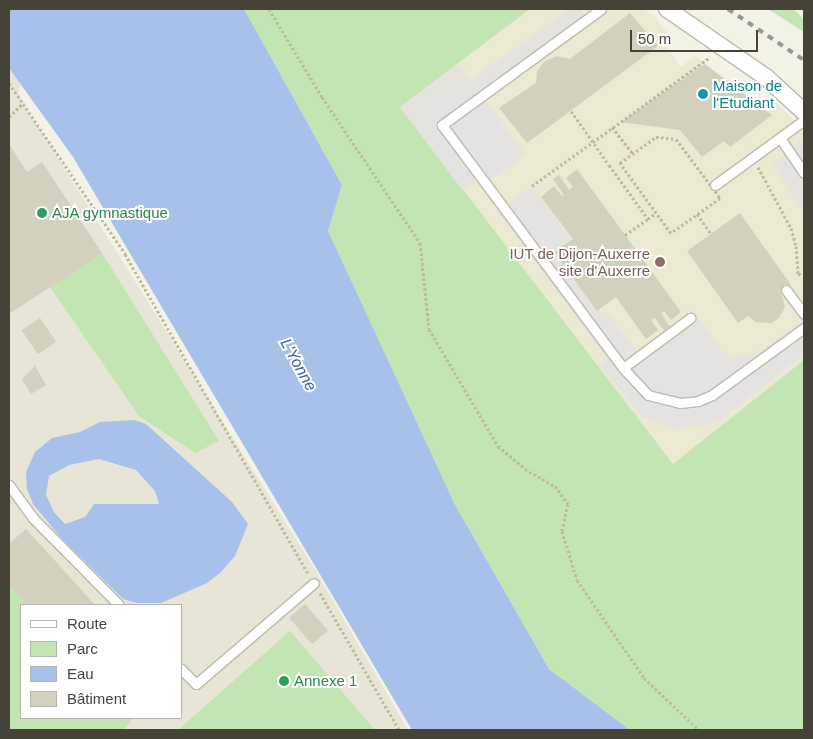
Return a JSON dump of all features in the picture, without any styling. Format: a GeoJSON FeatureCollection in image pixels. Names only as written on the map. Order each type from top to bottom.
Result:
{"type":"FeatureCollection","features":[{"type":"Feature","properties":{"kind":"street"},"geometry":{"type":"LineString","coordinates":[[667,9],[767,78],[804,112]]}},
{"type":"Feature","properties":{"kind":"lane"},"geometry":{"type":"LineString","coordinates":[[601,9],[442,125],[623,368],[648,394],[680,403],[698,401],[736,378],[804,328]]}},
{"type":"Feature","properties":{"kind":"lane"},"geometry":{"type":"LineString","coordinates":[[715,185],[804,120]]}},
{"type":"Feature","properties":{"kind":"lane"},"geometry":{"type":"LineString","coordinates":[[780,138],[804,173]]}},
{"type":"Feature","properties":{"kind":"lane"},"geometry":{"type":"LineString","coordinates":[[786,290],[804,314]]}},
{"type":"Feature","properties":{"kind":"lane"},"geometry":{"type":"LineString","coordinates":[[623,368],[690,318]]}},
{"type":"Feature","properties":{"kind":"lane"},"geometry":{"type":"LineString","coordinates":[[9,485],[33,518],[118,604]]}},
{"type":"Feature","properties":{"kind":"lane"},"geometry":{"type":"LineString","coordinates":[[182,670],[196,684],[314,583]]}},
{"type":"Feature","properties":{"kind":"path"},"geometry":{"type":"LineString","coordinates":[[269,9],[322,97],[420,243],[429,329],[498,446],[525,469],[556,486],[568,504],[562,531],[576,580],[644,678],[699,730]]}},
{"type":"Feature","properties":{"kind":"path"},"geometry":{"type":"LineString","coordinates":[[532,186],[704,63],[719,44]]}},
{"type":"Feature","properties":{"kind":"path"},"geometry":{"type":"LineString","coordinates":[[9,83],[125,254],[399,730]]}},
{"type":"Feature","properties":{"kind":"path"},"geometry":{"type":"LineString","coordinates":[[9,118],[23,103]]}},
{"type":"Feature","properties":{"kind":"path"},"geometry":{"type":"LineString","coordinates":[[571,111],[648,219]]}},
{"type":"Feature","properties":{"kind":"path"},"geometry":{"type":"LineString","coordinates":[[612,127],[633,154]]}},
{"type":"Feature","properties":{"kind":"path"},"geometry":{"type":"LineString","coordinates":[[656,137],[676,139],[720,198],[671,233],[620,164],[633,154],[656,137]]}},
{"type":"Feature","properties":{"kind":"path"},"geometry":{"type":"LineString","coordinates":[[753,157],[791,228],[798,274],[804,274]]}},
{"type":"Feature","properties":{"kind":"path"},"geometry":{"type":"LineString","coordinates":[[625,235],[656,213]]}},
{"type":"Feature","properties":{"kind":"path"},"geometry":{"type":"LineString","coordinates":[[697,214],[711,234]]}},
{"type":"Feature","properties":{"kind":"shaded area"},"geometry":{"type":"Polygon","coordinates":[[[9,9],[41,9],[18,94],[316,571],[408,730],[9,730],[9,9]]]}},
{"type":"Feature","properties":{"kind":"shaded area","name":"IUT de Dijon-Auxerre site d'Auxerre"},"geometry":{"type":"Polygon","coordinates":[[[530,9],[643,9],[655,17],[668,34],[661,40],[681,67],[695,56],[764,108],[774,100],[804,131],[804,360],[673,464],[400,107],[530,9]]]}},
{"type":"Feature","properties":{"kind":"shaded area"},"geometry":{"type":"Polygon","coordinates":[[[568,9],[582,9],[588,25],[485,100],[526,155],[481,187],[477,181],[463,191],[400,107],[458,64],[471,80],[568,9]]]}},
{"type":"Feature","properties":{"kind":"shaded area"},"geometry":{"type":"Polygon","coordinates":[[[804,140],[804,215],[773,164],[804,140]]]}},
{"type":"Feature","properties":{"kind":"shaded area"},"geometry":{"type":"Polygon","coordinates":[[[532,186],[571,238],[553,252],[601,314],[606,311],[638,352],[693,311],[724,353],[733,357],[757,353],[804,319],[804,354],[725,416],[709,424],[673,429],[642,416],[599,366],[607,359],[497,212],[532,186]]]}},
{"type":"Feature","properties":{"kind":"green space"},"geometry":{"type":"Polygon","coordinates":[[[244,9],[530,9],[400,107],[673,464],[804,360],[804,730],[630,730],[549,669],[454,503],[346,276],[328,231],[342,185],[244,9]]]}},
{"type":"Feature","properties":{"kind":"green space"},"geometry":{"type":"Polygon","coordinates":[[[768,9],[794,9],[804,20],[804,32],[768,9]]]}},
{"type":"Feature","properties":{"kind":"green space"},"geometry":{"type":"Polygon","coordinates":[[[102,253],[219,441],[195,453],[139,416],[50,287],[102,253]]]}},
{"type":"Feature","properties":{"kind":"green space"},"geometry":{"type":"Polygon","coordinates":[[[26,529],[94,604],[20,604],[20,719],[132,719],[124,730],[9,730],[9,544],[26,529]]]}},
{"type":"Feature","properties":{"kind":"green space","name":"Annexe 1"},"geometry":{"type":"Polygon","coordinates":[[[290,631],[375,730],[178,730],[290,631]]]}},
{"type":"Feature","properties":{"kind":"water","name":"L'Yonne"},"geometry":{"type":"Polygon","coordinates":[[[9,9],[244,9],[342,185],[328,231],[454,503],[549,669],[630,730],[412,730],[73,157],[9,68],[9,9]]]}},
{"type":"Feature","properties":{"kind":"water"},"geometry":{"type":"Polygon","coordinates":[[[134,420],[146,424],[232,502],[248,524],[235,556],[220,573],[207,583],[161,603],[137,603],[123,599],[62,539],[33,504],[27,489],[26,472],[35,452],[52,438],[80,432],[100,422],[134,420]],[[99,459],[69,465],[49,476],[46,495],[54,512],[65,524],[85,517],[94,504],[159,504],[155,491],[136,470],[99,459]]]}},
{"type":"Feature","properties":{"kind":"building"},"geometry":{"type":"Polygon","coordinates":[[[630,13],[658,46],[527,143],[499,108],[536,83],[537,71],[545,61],[557,56],[570,59],[630,13]]]}},
{"type":"Feature","properties":{"kind":"building","name":"Maison de l'Etudiant"},"geometry":{"type":"Polygon","coordinates":[[[705,64],[772,115],[730,147],[724,141],[702,157],[680,130],[621,122],[705,64]]]}},
{"type":"Feature","properties":{"kind":"building","name":"AJA gymnastique"},"geometry":{"type":"Polygon","coordinates":[[[9,144],[27,172],[42,162],[102,253],[9,314],[9,144]]]}},
{"type":"Feature","properties":{"kind":"building"},"geometry":{"type":"Polygon","coordinates":[[[577,169],[681,312],[671,320],[664,311],[661,313],[671,328],[665,332],[655,318],[651,320],[658,330],[646,339],[616,297],[597,311],[554,252],[573,239],[541,197],[554,186],[562,196],[564,195],[553,179],[559,175],[569,190],[573,187],[566,178],[577,169]]]}},
{"type":"Feature","properties":{"kind":"building"},"geometry":{"type":"Polygon","coordinates":[[[740,213],[791,285],[781,292],[785,307],[779,318],[772,323],[756,322],[748,316],[738,323],[687,251],[740,213]]]}},
{"type":"Feature","properties":{"kind":"building"},"geometry":{"type":"Polygon","coordinates":[[[40,318],[56,342],[38,354],[22,330],[40,318]]]}},
{"type":"Feature","properties":{"kind":"building"},"geometry":{"type":"Polygon","coordinates":[[[35,366],[46,385],[31,394],[22,379],[35,366]]]}},
{"type":"Feature","properties":{"kind":"building"},"geometry":{"type":"Polygon","coordinates":[[[26,529],[94,604],[26,604],[9,585],[9,544],[26,529]]]}},
{"type":"Feature","properties":{"kind":"building"},"geometry":{"type":"Polygon","coordinates":[[[305,604],[328,630],[312,644],[289,618],[305,604]]]}},
{"type":"Feature","properties":{"kind":"railway"},"geometry":{"type":"LineString","coordinates":[[728,9],[804,60]]}},
{"type":"Feature","properties":{"kind":"place","name":"Maison de l'Etudiant"},"geometry":{"type":"Point","coordinates":[703,94]}},
{"type":"Feature","properties":{"kind":"place","name":"AJA gymnastique"},"geometry":{"type":"Point","coordinates":[42,213]}},
{"type":"Feature","properties":{"kind":"place","name":"IUT de Dijon-Auxerre site d'Auxerre"},"geometry":{"type":"Point","coordinates":[660,262]}},
{"type":"Feature","properties":{"kind":"place","name":"Annexe 1"},"geometry":{"type":"Point","coordinates":[284,681]}}]}
